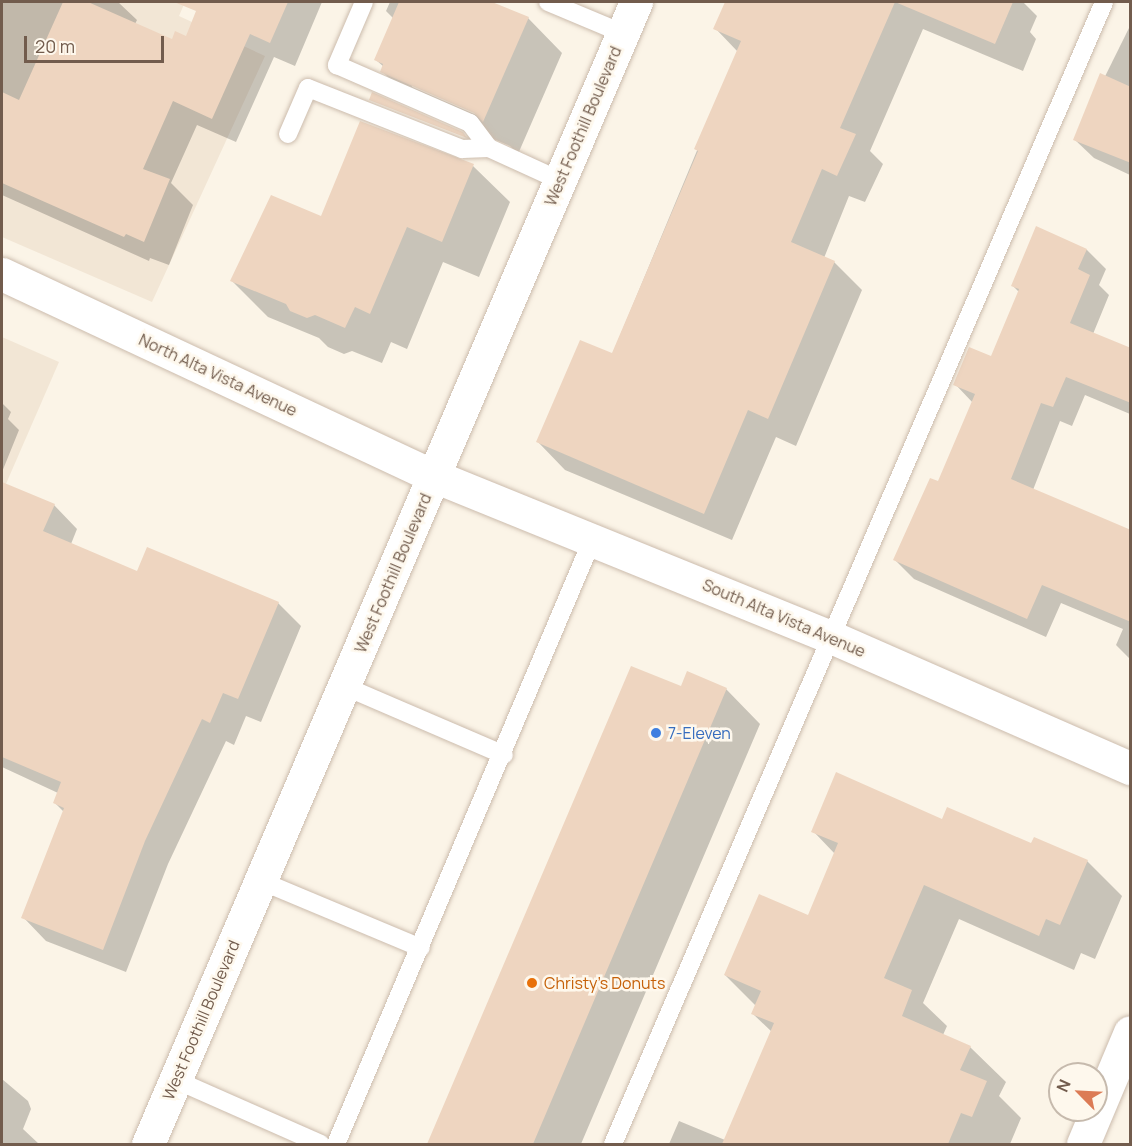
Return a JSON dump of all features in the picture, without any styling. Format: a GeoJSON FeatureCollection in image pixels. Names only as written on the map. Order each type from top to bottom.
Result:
{"type":"FeatureCollection","features":[{"type":"Feature","properties":{"kind":"street","name":"West Foothill Boulevard"},"geometry":{"type":"LineString","coordinates":[[148,1144],[636,2]]}},
{"type":"Feature","properties":{"kind":"street","name":"North Alta Vista Avenue"},"geometry":{"type":"LineString","coordinates":[[2,274],[434,476]]}},
{"type":"Feature","properties":{"kind":"street","name":"South Alta Vista Avenue"},"geometry":{"type":"LineString","coordinates":[[434,476],[593,538],[829,636],[1131,768]]}},
{"type":"Feature","properties":{"kind":"street"},"geometry":{"type":"LineString","coordinates":[[1083,1144],[1131,1032]]}},
{"type":"Feature","properties":{"kind":"lane"},"geometry":{"type":"LineString","coordinates":[[364,2],[337,64],[470,123],[489,148]]}},
{"type":"Feature","properties":{"kind":"lane"},"geometry":{"type":"LineString","coordinates":[[548,2],[622,33]]}},
{"type":"Feature","properties":{"kind":"lane"},"geometry":{"type":"LineString","coordinates":[[613,1144],[829,636],[1104,2]]}},
{"type":"Feature","properties":{"kind":"lane"},"geometry":{"type":"LineString","coordinates":[[288,134],[308,88],[462,149],[489,148],[561,181]]}},
{"type":"Feature","properties":{"kind":"lane"},"geometry":{"type":"LineString","coordinates":[[336,1144],[504,755],[593,538]]}},
{"type":"Feature","properties":{"kind":"lane"},"geometry":{"type":"LineString","coordinates":[[344,686],[504,755]]}},
{"type":"Feature","properties":{"kind":"lane"},"geometry":{"type":"LineString","coordinates":[[261,881],[421,948]]}},
{"type":"Feature","properties":{"kind":"lane"},"geometry":{"type":"LineString","coordinates":[[176,1080],[321,1144]]}},
{"type":"Feature","properties":{"kind":"shaded area"},"geometry":{"type":"Polygon","coordinates":[[[2,2],[185,2],[179,16],[265,56],[152,302],[2,237],[2,2]]]}},
{"type":"Feature","properties":{"kind":"shaded area"},"geometry":{"type":"Polygon","coordinates":[[[2,337],[59,362],[2,493],[2,337]]]}},
{"type":"Feature","properties":{"kind":"building"},"geometry":{"type":"Polygon","coordinates":[[[63,2],[88,2],[172,39],[175,31],[186,36],[196,11],[174,2],[288,2],[270,43],[250,34],[212,119],[173,101],[143,169],[170,179],[144,242],[126,234],[124,237],[2,183],[2,92],[19,100],[63,2]]]}},
{"type":"Feature","properties":{"kind":"building"},"geometry":{"type":"Polygon","coordinates":[[[399,2],[492,2],[529,17],[483,122],[474,113],[380,72],[383,64],[374,60],[399,2]]]}},
{"type":"Feature","properties":{"kind":"building"},"geometry":{"type":"Polygon","coordinates":[[[725,2],[895,2],[840,128],[856,134],[837,176],[822,169],[791,242],[835,261],[768,419],[748,410],[704,514],[536,442],[580,340],[612,353],[698,151],[694,149],[741,41],[713,29],[725,2]]]}},
{"type":"Feature","properties":{"kind":"building"},"geometry":{"type":"Polygon","coordinates":[[[895,2],[1013,2],[995,44],[895,2]]]}},
{"type":"Feature","properties":{"kind":"building"},"geometry":{"type":"Polygon","coordinates":[[[1100,73],[1131,87],[1131,163],[1073,140],[1100,73]]]}},
{"type":"Feature","properties":{"kind":"building"},"geometry":{"type":"Polygon","coordinates":[[[372,92],[463,132],[467,138],[369,100],[372,92]]]}},
{"type":"Feature","properties":{"kind":"building"},"geometry":{"type":"Polygon","coordinates":[[[360,121],[474,164],[442,242],[407,227],[370,314],[355,307],[345,328],[315,315],[307,318],[290,311],[286,304],[230,281],[271,195],[321,216],[360,121]]]}},
{"type":"Feature","properties":{"kind":"building"},"geometry":{"type":"Polygon","coordinates":[[[1036,226],[1087,249],[1078,269],[1090,275],[1070,323],[1131,348],[1131,403],[1066,377],[1053,407],[1041,403],[1011,479],[1131,530],[1131,622],[1042,585],[1027,619],[893,560],[930,478],[938,481],[975,394],[953,385],[969,347],[991,356],[1019,289],[1011,286],[1036,226]]]}},
{"type":"Feature","properties":{"kind":"building"},"geometry":{"type":"Polygon","coordinates":[[[2,482],[55,504],[43,531],[137,571],[147,547],[279,602],[238,699],[223,693],[210,723],[202,719],[145,841],[103,950],[21,918],[64,808],[53,803],[61,782],[2,757],[2,482]]]}},
{"type":"Feature","properties":{"kind":"building"},"geometry":{"type":"Polygon","coordinates":[[[631,666],[681,686],[687,671],[727,688],[533,1144],[427,1144],[631,666]]]}},
{"type":"Feature","properties":{"kind":"building"},"geometry":{"type":"Polygon","coordinates":[[[836,772],[942,819],[947,807],[1031,843],[1034,837],[1088,860],[1060,925],[1046,919],[1039,936],[924,885],[884,978],[912,990],[902,1016],[971,1046],[960,1070],[987,1081],[972,1117],[961,1113],[948,1144],[722,1144],[774,1023],[751,1014],[761,991],[724,975],[759,894],[808,915],[838,843],[811,832],[836,772]]]}},
{"type":"Feature","properties":{"kind":"place","name":"7-Eleven"},"geometry":{"type":"Point","coordinates":[656,733]}},
{"type":"Feature","properties":{"kind":"place","name":"Christy's Donuts"},"geometry":{"type":"Point","coordinates":[532,983]}}]}
